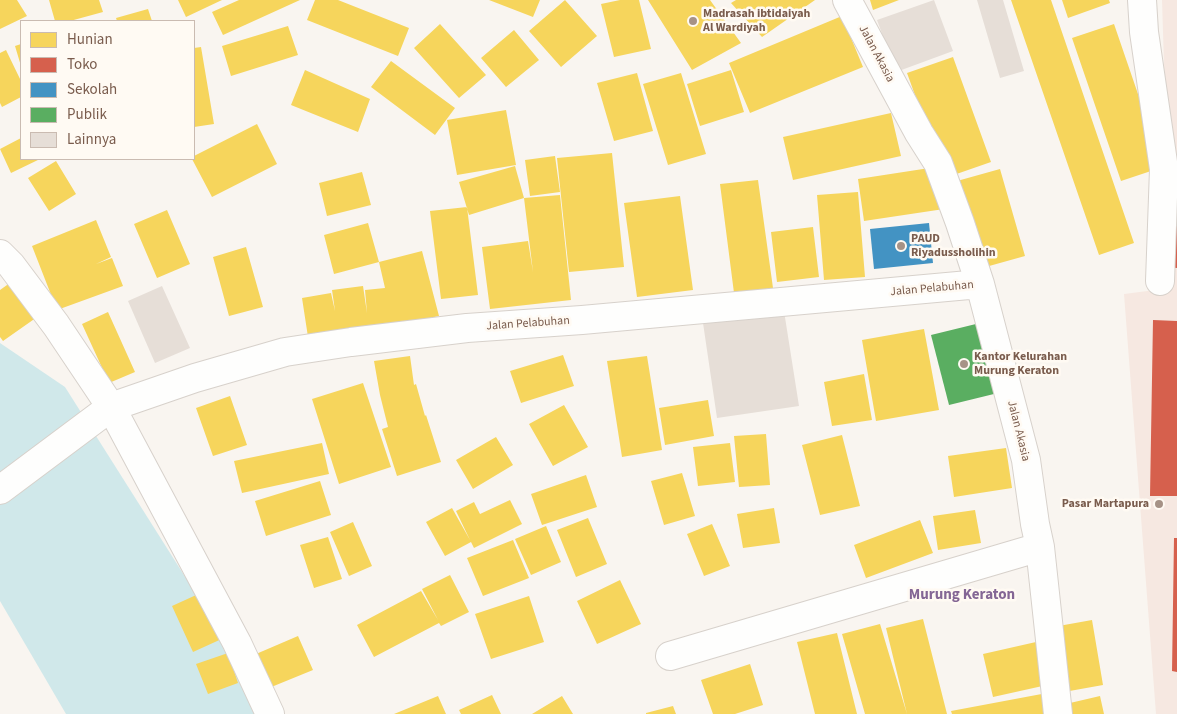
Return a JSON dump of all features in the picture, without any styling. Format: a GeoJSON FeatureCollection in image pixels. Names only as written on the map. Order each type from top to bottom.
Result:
{"type":"FeatureCollection","features":[{"type":"Feature","properties":{"kind":"street","name":"Jalan Akasia"},"geometry":{"type":"LineString","coordinates":[[847,0],[919,133],[938,163],[980,284],[1026,460],[1040,547],[1058,714]]}},
{"type":"Feature","properties":{"kind":"street"},"geometry":{"type":"LineString","coordinates":[[1142,0],[1144,32],[1164,169],[1160,281]]}},
{"type":"Feature","properties":{"kind":"street"},"geometry":{"type":"LineString","coordinates":[[0,254],[11,265],[56,325],[100,415],[237,643],[270,714]]}},
{"type":"Feature","properties":{"kind":"street","name":"Jalan Pelabuhan"},"geometry":{"type":"LineString","coordinates":[[0,490],[100,415],[195,378],[285,352],[467,328],[582,320],[980,284]]}},
{"type":"Feature","properties":{"kind":"street"},"geometry":{"type":"LineString","coordinates":[[670,656],[1040,547]]}},
{"type":"Feature","properties":{"kind":"shaded area","name":"Pasar Martapura"},"geometry":{"type":"Polygon","coordinates":[[[1162,0],[1177,0],[1177,714],[1156,714],[1124,294],[1171,288],[1162,0]]]}},
{"type":"Feature","properties":{"kind":"water"},"geometry":{"type":"Polygon","coordinates":[[[0,343],[65,387],[196,594],[257,714],[66,714],[0,601],[0,343]]]}},
{"type":"Feature","properties":{"kind":"building: Hunian"},"geometry":{"type":"Polygon","coordinates":[[[0,0],[17,0],[27,16],[0,29],[0,0]]]}},
{"type":"Feature","properties":{"kind":"building: Hunian"},"geometry":{"type":"Polygon","coordinates":[[[49,0],[99,0],[103,12],[74,20],[55,20],[49,0]]]}},
{"type":"Feature","properties":{"kind":"building: Hunian"},"geometry":{"type":"Polygon","coordinates":[[[178,0],[222,0],[186,17],[178,0]]]}},
{"type":"Feature","properties":{"kind":"building: Hunian"},"geometry":{"type":"Polygon","coordinates":[[[239,0],[300,0],[223,35],[212,12],[239,0]]]}},
{"type":"Feature","properties":{"kind":"building: Hunian"},"geometry":{"type":"Polygon","coordinates":[[[315,0],[338,0],[409,28],[398,56],[307,20],[315,0]]]}},
{"type":"Feature","properties":{"kind":"building: Hunian"},"geometry":{"type":"Polygon","coordinates":[[[489,0],[540,0],[533,17],[489,0]]]}},
{"type":"Feature","properties":{"kind":"building: Hunian"},"geometry":{"type":"Polygon","coordinates":[[[565,0],[597,36],[561,67],[529,31],[565,0]]]}},
{"type":"Feature","properties":{"kind":"building: Hunian"},"geometry":{"type":"Polygon","coordinates":[[[620,0],[639,0],[651,49],[614,57],[601,4],[620,0]]]}},
{"type":"Feature","properties":{"kind":"building: Hunian","name":"Madrasah ibtidaiyah Al Wardiyah"},"geometry":{"type":"Polygon","coordinates":[[[648,0],[710,0],[741,43],[692,70],[648,0]]]}},
{"type":"Feature","properties":{"kind":"building: Hunian","name":"Madrasah ibtidaiyah Al Wardiyah"},"geometry":{"type":"Polygon","coordinates":[[[736,0],[815,0],[762,37],[731,3],[736,0]]]}},
{"type":"Feature","properties":{"kind":"building: Hunian"},"geometry":{"type":"Polygon","coordinates":[[[870,0],[899,0],[873,10],[870,0]]]}},
{"type":"Feature","properties":{"kind":"building: Hunian"},"geometry":{"type":"Polygon","coordinates":[[[1011,0],[1051,0],[1134,243],[1099,255],[1011,0]]]}},
{"type":"Feature","properties":{"kind":"building: Hunian"},"geometry":{"type":"Polygon","coordinates":[[[1062,0],[1109,0],[1110,3],[1068,18],[1062,0]]]}},
{"type":"Feature","properties":{"kind":"building: Hunian"},"geometry":{"type":"Polygon","coordinates":[[[148,9],[152,20],[117,20],[116,18],[148,9]]]}},
{"type":"Feature","properties":{"kind":"building: Hunian"},"geometry":{"type":"Polygon","coordinates":[[[842,16],[863,67],[750,113],[729,63],[842,16]]]}},
{"type":"Feature","properties":{"kind":"building: Hunian"},"geometry":{"type":"Polygon","coordinates":[[[440,24],[486,75],[459,98],[414,48],[440,24]]]}},
{"type":"Feature","properties":{"kind":"building: Hunian"},"geometry":{"type":"Polygon","coordinates":[[[1114,24],[1163,167],[1121,181],[1072,38],[1114,24]]]}},
{"type":"Feature","properties":{"kind":"building: Hunian"},"geometry":{"type":"Polygon","coordinates":[[[288,26],[298,55],[231,76],[222,46],[288,26]]]}},
{"type":"Feature","properties":{"kind":"building: Hunian"},"geometry":{"type":"Polygon","coordinates":[[[514,30],[539,60],[506,87],[481,58],[514,30]]]}},
{"type":"Feature","properties":{"kind":"building: Hunian"},"geometry":{"type":"Polygon","coordinates":[[[20,44],[20,63],[15,46],[20,44]]]}},
{"type":"Feature","properties":{"kind":"building: Hunian"},"geometry":{"type":"Polygon","coordinates":[[[201,47],[214,124],[195,127],[195,48],[201,47]]]}},
{"type":"Feature","properties":{"kind":"building: Hunian"},"geometry":{"type":"Polygon","coordinates":[[[6,50],[20,79],[20,98],[2,107],[0,103],[0,53],[6,50]]]}},
{"type":"Feature","properties":{"kind":"building: Hunian"},"geometry":{"type":"Polygon","coordinates":[[[953,57],[991,162],[945,178],[907,73],[953,57]]]}},
{"type":"Feature","properties":{"kind":"building: Hunian"},"geometry":{"type":"Polygon","coordinates":[[[391,61],[455,108],[435,135],[371,87],[391,61]]]}},
{"type":"Feature","properties":{"kind":"building: Hunian"},"geometry":{"type":"Polygon","coordinates":[[[305,70],[370,99],[358,132],[291,105],[305,70]]]}},
{"type":"Feature","properties":{"kind":"building: Hunian"},"geometry":{"type":"Polygon","coordinates":[[[731,70],[744,112],[700,126],[687,84],[731,70]]]}},
{"type":"Feature","properties":{"kind":"building: Hunian"},"geometry":{"type":"Polygon","coordinates":[[[637,73],[653,131],[614,141],[597,83],[637,73]]]}},
{"type":"Feature","properties":{"kind":"building: Hunian"},"geometry":{"type":"Polygon","coordinates":[[[681,73],[706,154],[668,165],[643,84],[681,73]]]}},
{"type":"Feature","properties":{"kind":"building: Hunian"},"geometry":{"type":"Polygon","coordinates":[[[506,110],[516,165],[457,175],[447,120],[506,110]]]}},
{"type":"Feature","properties":{"kind":"building: Hunian"},"geometry":{"type":"Polygon","coordinates":[[[891,113],[901,156],[793,180],[783,137],[891,113]]]}},
{"type":"Feature","properties":{"kind":"building: Hunian"},"geometry":{"type":"Polygon","coordinates":[[[257,124],[277,164],[212,197],[193,160],[195,160],[195,155],[257,124]]]}},
{"type":"Feature","properties":{"kind":"building: Hunian"},"geometry":{"type":"Polygon","coordinates":[[[20,139],[20,160],[38,160],[11,173],[0,149],[20,139]]]}},
{"type":"Feature","properties":{"kind":"building: Hunian"},"geometry":{"type":"Polygon","coordinates":[[[612,153],[624,267],[569,272],[557,158],[612,153]]]}},
{"type":"Feature","properties":{"kind":"building: Hunian"},"geometry":{"type":"Polygon","coordinates":[[[555,156],[560,192],[530,196],[525,160],[555,156]]]}},
{"type":"Feature","properties":{"kind":"building: Hunian"},"geometry":{"type":"Polygon","coordinates":[[[56,161],[76,194],[49,211],[28,178],[56,161]]]}},
{"type":"Feature","properties":{"kind":"building: Hunian"},"geometry":{"type":"Polygon","coordinates":[[[515,166],[524,198],[469,215],[459,182],[515,166]]]}},
{"type":"Feature","properties":{"kind":"building: Hunian"},"geometry":{"type":"Polygon","coordinates":[[[936,167],[944,209],[864,221],[858,179],[936,167]]]}},
{"type":"Feature","properties":{"kind":"building: Hunian"},"geometry":{"type":"Polygon","coordinates":[[[1000,169],[1025,256],[982,268],[957,181],[1000,169]]]}},
{"type":"Feature","properties":{"kind":"building: Hunian"},"geometry":{"type":"Polygon","coordinates":[[[362,172],[371,205],[327,216],[319,183],[362,172]]]}},
{"type":"Feature","properties":{"kind":"building: Hunian"},"geometry":{"type":"Polygon","coordinates":[[[758,180],[773,288],[734,293],[720,184],[758,180]]]}},
{"type":"Feature","properties":{"kind":"building: Hunian"},"geometry":{"type":"Polygon","coordinates":[[[858,192],[865,277],[824,280],[817,195],[858,192]]]}},
{"type":"Feature","properties":{"kind":"building: Hunian"},"geometry":{"type":"Polygon","coordinates":[[[560,195],[571,300],[490,309],[482,247],[528,241],[533,272],[524,198],[560,195]]]}},
{"type":"Feature","properties":{"kind":"building: Hunian"},"geometry":{"type":"Polygon","coordinates":[[[680,196],[693,290],[637,297],[624,203],[680,196]]]}},
{"type":"Feature","properties":{"kind":"building: Hunian"},"geometry":{"type":"Polygon","coordinates":[[[467,207],[478,295],[441,299],[430,211],[467,207]]]}},
{"type":"Feature","properties":{"kind":"building: Hunian"},"geometry":{"type":"Polygon","coordinates":[[[167,210],[190,264],[157,278],[134,224],[167,210]]]}},
{"type":"Feature","properties":{"kind":"building: Hunian"},"geometry":{"type":"Polygon","coordinates":[[[96,220],[111,257],[96,264],[112,258],[123,286],[57,310],[32,246],[96,220]]]}},
{"type":"Feature","properties":{"kind":"building: Hunian"},"geometry":{"type":"Polygon","coordinates":[[[368,223],[379,262],[334,274],[324,235],[368,223]]]}},
{"type":"Feature","properties":{"kind":"building: Hunian"},"geometry":{"type":"Polygon","coordinates":[[[813,227],[819,277],[777,282],[771,232],[813,227]]]}},
{"type":"Feature","properties":{"kind":"building: Hunian"},"geometry":{"type":"Polygon","coordinates":[[[246,247],[263,307],[229,316],[213,257],[246,247]]]}},
{"type":"Feature","properties":{"kind":"building: Hunian"},"geometry":{"type":"Polygon","coordinates":[[[422,251],[439,316],[395,326],[308,337],[302,298],[331,293],[335,311],[332,290],[363,286],[367,313],[365,290],[385,288],[379,262],[422,251]]]}},
{"type":"Feature","properties":{"kind":"building: Hunian"},"geometry":{"type":"Polygon","coordinates":[[[14,280],[40,315],[3,341],[0,337],[0,290],[14,280]]]}},
{"type":"Feature","properties":{"kind":"building: Hunian"},"geometry":{"type":"Polygon","coordinates":[[[108,312],[135,372],[109,383],[82,324],[108,312]]]}},
{"type":"Feature","properties":{"kind":"building: Hunian"},"geometry":{"type":"Polygon","coordinates":[[[924,329],[939,410],[876,421],[862,340],[924,329]]]}},
{"type":"Feature","properties":{"kind":"building: Hunian"},"geometry":{"type":"Polygon","coordinates":[[[563,355],[574,386],[521,403],[510,371],[563,355]]]}},
{"type":"Feature","properties":{"kind":"building: Hunian"},"geometry":{"type":"Polygon","coordinates":[[[410,356],[414,385],[416,384],[441,462],[397,476],[382,429],[388,427],[374,361],[410,356]]]}},
{"type":"Feature","properties":{"kind":"building: Hunian"},"geometry":{"type":"Polygon","coordinates":[[[647,356],[662,450],[622,457],[607,361],[647,356]]]}},
{"type":"Feature","properties":{"kind":"building: Hunian"},"geometry":{"type":"Polygon","coordinates":[[[864,374],[872,420],[832,426],[824,382],[864,374]]]}},
{"type":"Feature","properties":{"kind":"building: Hunian"},"geometry":{"type":"Polygon","coordinates":[[[363,383],[391,467],[339,484],[312,399],[363,383]]]}},
{"type":"Feature","properties":{"kind":"building: Hunian"},"geometry":{"type":"Polygon","coordinates":[[[230,396],[247,445],[213,456],[196,408],[230,396]]]}},
{"type":"Feature","properties":{"kind":"building: Hunian"},"geometry":{"type":"Polygon","coordinates":[[[708,400],[714,436],[665,445],[659,408],[708,400]]]}},
{"type":"Feature","properties":{"kind":"building: Hunian"},"geometry":{"type":"Polygon","coordinates":[[[564,405],[588,447],[553,466],[529,424],[564,405]]]}},
{"type":"Feature","properties":{"kind":"building: Hunian"},"geometry":{"type":"Polygon","coordinates":[[[766,434],[770,485],[739,487],[734,436],[766,434]]]}},
{"type":"Feature","properties":{"kind":"building: Hunian"},"geometry":{"type":"Polygon","coordinates":[[[842,435],[860,506],[820,515],[802,445],[842,435]]]}},
{"type":"Feature","properties":{"kind":"building: Hunian"},"geometry":{"type":"Polygon","coordinates":[[[496,437],[513,465],[473,489],[456,460],[496,437]]]}},
{"type":"Feature","properties":{"kind":"building: Hunian"},"geometry":{"type":"Polygon","coordinates":[[[322,443],[329,474],[242,493],[234,461],[322,443]]]}},
{"type":"Feature","properties":{"kind":"building: Hunian"},"geometry":{"type":"Polygon","coordinates":[[[730,443],[735,482],[698,486],[693,447],[730,443]]]}},
{"type":"Feature","properties":{"kind":"building: Hunian"},"geometry":{"type":"Polygon","coordinates":[[[1006,448],[1012,488],[954,497],[948,456],[1006,448]]]}},
{"type":"Feature","properties":{"kind":"building: Hunian"},"geometry":{"type":"Polygon","coordinates":[[[682,473],[695,516],[664,525],[651,481],[682,473]]]}},
{"type":"Feature","properties":{"kind":"building: Hunian"},"geometry":{"type":"Polygon","coordinates":[[[586,475],[597,507],[542,525],[531,494],[586,475]]]}},
{"type":"Feature","properties":{"kind":"building: Hunian"},"geometry":{"type":"Polygon","coordinates":[[[320,481],[331,515],[266,536],[255,501],[320,481]]]}},
{"type":"Feature","properties":{"kind":"building: Hunian"},"geometry":{"type":"Polygon","coordinates":[[[510,500],[522,524],[474,548],[471,542],[445,556],[426,522],[452,508],[470,540],[456,511],[474,502],[480,514],[510,500]]]}},
{"type":"Feature","properties":{"kind":"building: Hunian"},"geometry":{"type":"Polygon","coordinates":[[[774,508],[780,543],[743,548],[737,514],[774,508]]]}},
{"type":"Feature","properties":{"kind":"building: Hunian"},"geometry":{"type":"Polygon","coordinates":[[[975,510],[981,543],[938,550],[933,516],[975,510]]]}},
{"type":"Feature","properties":{"kind":"building: Hunian"},"geometry":{"type":"Polygon","coordinates":[[[588,518],[607,564],[576,577],[557,530],[588,518]]]}},
{"type":"Feature","properties":{"kind":"building: Hunian"},"geometry":{"type":"Polygon","coordinates":[[[920,520],[933,553],[866,578],[854,545],[920,520]]]}},
{"type":"Feature","properties":{"kind":"building: Hunian"},"geometry":{"type":"Polygon","coordinates":[[[353,522],[372,566],[349,576],[330,532],[353,522]]]}},
{"type":"Feature","properties":{"kind":"building: Hunian"},"geometry":{"type":"Polygon","coordinates":[[[712,524],[730,566],[704,576],[687,534],[712,524]]]}},
{"type":"Feature","properties":{"kind":"building: Hunian"},"geometry":{"type":"Polygon","coordinates":[[[546,526],[561,562],[531,575],[515,539],[546,526]]]}},
{"type":"Feature","properties":{"kind":"building: Hunian"},"geometry":{"type":"Polygon","coordinates":[[[328,537],[342,579],[314,588],[300,545],[328,537]]]}},
{"type":"Feature","properties":{"kind":"building: Hunian"},"geometry":{"type":"Polygon","coordinates":[[[513,540],[529,578],[483,596],[467,558],[513,540]]]}},
{"type":"Feature","properties":{"kind":"building: Hunian"},"geometry":{"type":"Polygon","coordinates":[[[450,575],[469,612],[441,626],[439,623],[374,657],[357,625],[421,591],[438,620],[422,589],[450,575]]]}},
{"type":"Feature","properties":{"kind":"building: Hunian"},"geometry":{"type":"Polygon","coordinates":[[[620,580],[641,624],[597,644],[577,601],[620,580]]]}},
{"type":"Feature","properties":{"kind":"building: Hunian"},"geometry":{"type":"Polygon","coordinates":[[[205,591],[226,637],[193,652],[172,606],[205,591]]]}},
{"type":"Feature","properties":{"kind":"building: Hunian"},"geometry":{"type":"Polygon","coordinates":[[[529,596],[544,642],[491,659],[475,614],[529,596]]]}},
{"type":"Feature","properties":{"kind":"building: Hunian"},"geometry":{"type":"Polygon","coordinates":[[[923,619],[947,714],[907,714],[886,628],[923,619]]]}},
{"type":"Feature","properties":{"kind":"building: Hunian"},"geometry":{"type":"Polygon","coordinates":[[[1092,620],[1103,685],[1064,692],[1053,627],[1092,620]]]}},
{"type":"Feature","properties":{"kind":"building: Hunian"},"geometry":{"type":"Polygon","coordinates":[[[880,624],[907,714],[865,714],[842,634],[880,624]]]}},
{"type":"Feature","properties":{"kind":"building: Hunian"},"geometry":{"type":"Polygon","coordinates":[[[837,633],[857,714],[815,714],[797,642],[837,633]]]}},
{"type":"Feature","properties":{"kind":"building: Hunian"},"geometry":{"type":"Polygon","coordinates":[[[298,636],[313,670],[264,690],[249,657],[298,636]]]}},
{"type":"Feature","properties":{"kind":"building: Hunian"},"geometry":{"type":"Polygon","coordinates":[[[1036,642],[1047,685],[993,697],[983,654],[1036,642]]]}},
{"type":"Feature","properties":{"kind":"building: Hunian"},"geometry":{"type":"Polygon","coordinates":[[[228,653],[238,683],[208,694],[196,664],[228,653]]]}},
{"type":"Feature","properties":{"kind":"building: Hunian"},"geometry":{"type":"Polygon","coordinates":[[[750,664],[763,705],[735,714],[713,714],[701,680],[750,664]]]}},
{"type":"Feature","properties":{"kind":"building: Hunian"},"geometry":{"type":"Polygon","coordinates":[[[1047,693],[1051,714],[952,714],[951,711],[1047,693]]]}},
{"type":"Feature","properties":{"kind":"building: Hunian"},"geometry":{"type":"Polygon","coordinates":[[[492,695],[501,714],[461,714],[459,710],[492,695]]]}},
{"type":"Feature","properties":{"kind":"building: Hunian"},"geometry":{"type":"Polygon","coordinates":[[[438,696],[446,714],[394,714],[438,696]]]}},
{"type":"Feature","properties":{"kind":"building: Hunian"},"geometry":{"type":"Polygon","coordinates":[[[562,696],[573,714],[532,714],[562,696]]]}},
{"type":"Feature","properties":{"kind":"building: Hunian"},"geometry":{"type":"Polygon","coordinates":[[[1100,696],[1104,714],[1072,714],[1070,703],[1100,696]]]}},
{"type":"Feature","properties":{"kind":"building: Hunian"},"geometry":{"type":"Polygon","coordinates":[[[673,706],[676,714],[646,714],[646,713],[673,706]]]}},
{"type":"Feature","properties":{"kind":"building: Toko"},"geometry":{"type":"Polygon","coordinates":[[[1177,184],[1177,268],[1166,267],[1177,184]]]}},
{"type":"Feature","properties":{"kind":"building: Toko"},"geometry":{"type":"Polygon","coordinates":[[[1153,320],[1177,321],[1177,496],[1150,496],[1153,320]]]}},
{"type":"Feature","properties":{"kind":"building: Toko"},"geometry":{"type":"Polygon","coordinates":[[[1174,538],[1177,538],[1177,672],[1172,671],[1174,538]]]}},
{"type":"Feature","properties":{"kind":"building: Sekolah","name":"PAUD Riyadussholihin"},"geometry":{"type":"Polygon","coordinates":[[[929,223],[933,263],[874,269],[870,229],[929,223]]]}},
{"type":"Feature","properties":{"kind":"building: Publik","name":"Kantor Kelurahan Murung Keraton"},"geometry":{"type":"Polygon","coordinates":[[[980,323],[998,393],[949,405],[931,335],[980,323]]]}},
{"type":"Feature","properties":{"kind":"building: Lainnya"},"geometry":{"type":"Polygon","coordinates":[[[934,0],[953,51],[896,72],[877,20],[934,0]]]}},
{"type":"Feature","properties":{"kind":"building: Lainnya"},"geometry":{"type":"Polygon","coordinates":[[[977,0],[1003,0],[1024,71],[1000,78],[977,0]]]}},
{"type":"Feature","properties":{"kind":"building: Lainnya"},"geometry":{"type":"Polygon","coordinates":[[[162,286],[190,348],[155,363],[128,301],[162,286]]]}},
{"type":"Feature","properties":{"kind":"building: Lainnya"},"geometry":{"type":"Polygon","coordinates":[[[784,311],[799,406],[717,418],[703,323],[784,311]]]}},
{"type":"Feature","properties":{"kind":"place","name":"Madrasah ibtidaiyah Al Wardiyah"},"geometry":{"type":"Point","coordinates":[693,21]}},
{"type":"Feature","properties":{"kind":"place","name":"PAUD Riyadussholihin"},"geometry":{"type":"Point","coordinates":[901,246]}},
{"type":"Feature","properties":{"kind":"place","name":"Kantor Kelurahan Murung Keraton"},"geometry":{"type":"Point","coordinates":[964,364]}},
{"type":"Feature","properties":{"kind":"place","name":"Pasar Martapura"},"geometry":{"type":"Point","coordinates":[1159,504]}},
{"type":"Feature","properties":{"kind":"district","name":"Murung Keraton"},"geometry":{"type":"Point","coordinates":[962,596]}}]}
